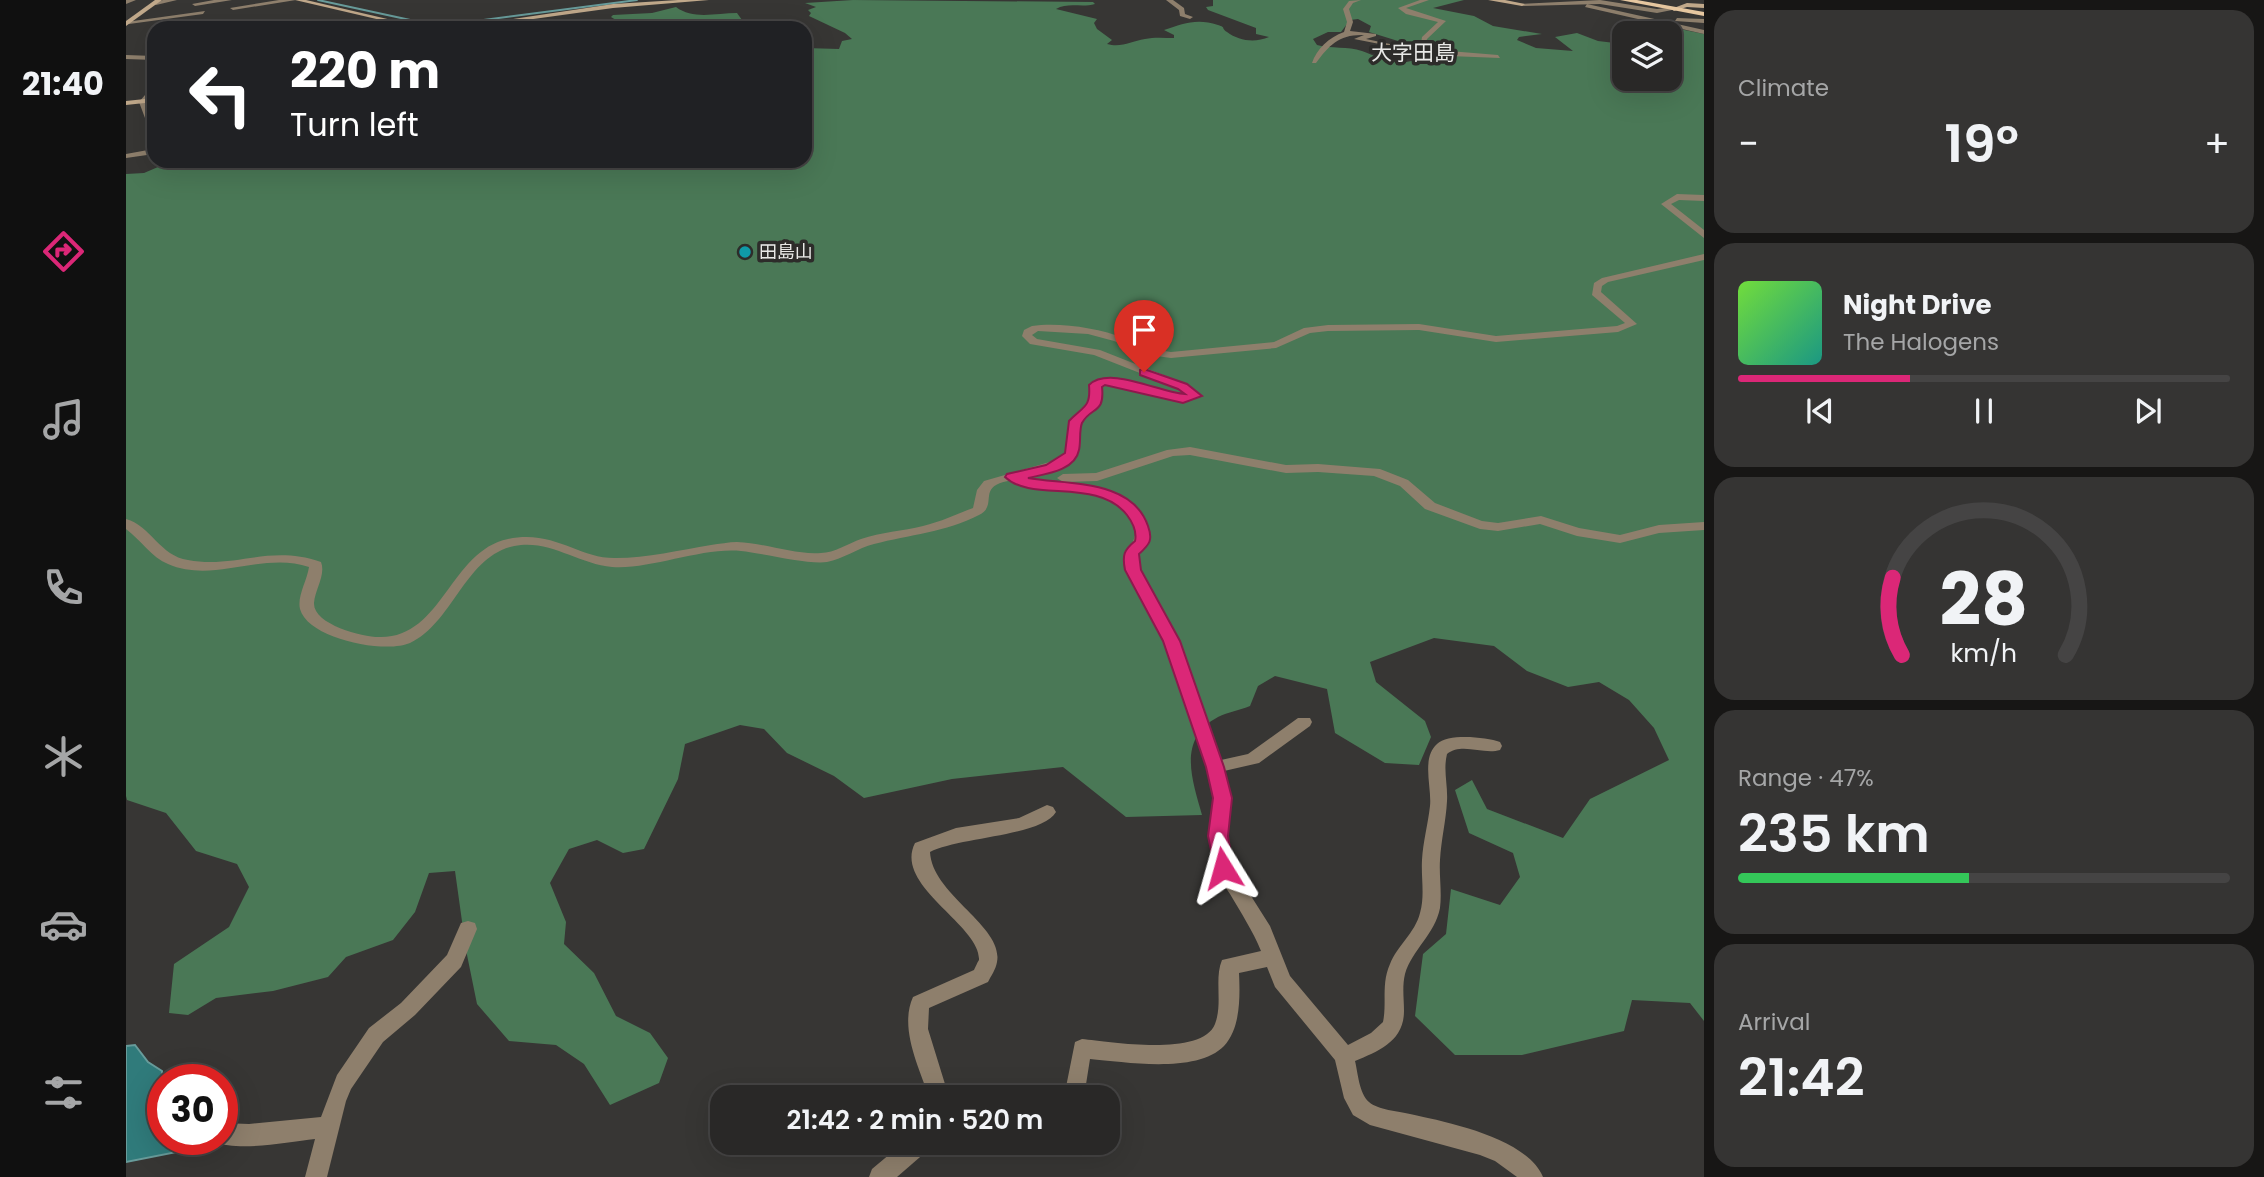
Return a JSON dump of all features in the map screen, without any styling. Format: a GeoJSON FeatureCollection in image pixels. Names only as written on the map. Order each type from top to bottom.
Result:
{"type":"FeatureCollection","features":[{"type":"Feature","properties":{"kind":"main road"},"geometry":{"type":"LineString","coordinates":[[1623,0],[1704,15]]}},
{"type":"Feature","properties":{"kind":"street"},"geometry":{"type":"LineString","coordinates":[[126,2],[133,0]]}},
{"type":"Feature","properties":{"kind":"street"},"geometry":{"type":"LineString","coordinates":[[127,23],[158,1],[174,0]]}},
{"type":"Feature","properties":{"kind":"street"},"geometry":{"type":"LineString","coordinates":[[231,4],[261,0]]}},
{"type":"Feature","properties":{"kind":"street"},"geometry":{"type":"LineString","coordinates":[[195,5],[296,0],[396,21]]}},
{"type":"Feature","properties":{"kind":"street"},"geometry":{"type":"LineString","coordinates":[[505,21],[613,6],[706,0]]}},
{"type":"Feature","properties":{"kind":"street"},"geometry":{"type":"LineString","coordinates":[[1169,0],[1182,9],[1182,15],[1190,17]]}},
{"type":"Feature","properties":{"kind":"street"},"geometry":{"type":"LineString","coordinates":[[1347,32],[1350,22],[1346,9],[1351,2],[1358,0]]}},
{"type":"Feature","properties":{"kind":"street"},"geometry":{"type":"LineString","coordinates":[[1426,0],[1401,8],[1408,13],[1443,21],[1424,38],[1423,43],[1445,53],[1498,57]]}},
{"type":"Feature","properties":{"kind":"street"},"geometry":{"type":"LineString","coordinates":[[1492,0],[1522,4],[1608,2],[1657,10],[1674,9],[1687,3],[1704,6]]}},
{"type":"Feature","properties":{"kind":"street"},"geometry":{"type":"LineString","coordinates":[[1581,1],[1595,10],[1704,32]]}},
{"type":"Feature","properties":{"kind":"street"},"geometry":{"type":"LineString","coordinates":[[127,23],[203,12]]}},
{"type":"Feature","properties":{"kind":"street"},"geometry":{"type":"LineString","coordinates":[[1641,18],[1704,20]]}},
{"type":"Feature","properties":{"kind":"street"},"geometry":{"type":"LineString","coordinates":[[1314,62],[1336,36],[1347,32],[1374,35],[1357,38],[1388,45]]}},
{"type":"Feature","properties":{"kind":"street"},"geometry":{"type":"LineString","coordinates":[[126,57],[147,58]]}},
{"type":"Feature","properties":{"kind":"street"},"geometry":{"type":"LineString","coordinates":[[143,102],[147,98]]}},
{"type":"Feature","properties":{"kind":"street"},"geometry":{"type":"LineString","coordinates":[[126,103],[147,101]]}},
{"type":"Feature","properties":{"kind":"street"},"geometry":{"type":"LineString","coordinates":[[143,102],[147,113]]}},
{"type":"Feature","properties":{"kind":"street"},"geometry":{"type":"LineString","coordinates":[[126,156],[147,152]]}},
{"type":"Feature","properties":{"kind":"street"},"geometry":{"type":"LineString","coordinates":[[1704,198],[1677,197],[1665,204],[1704,235]]}},
{"type":"Feature","properties":{"kind":"street"},"geometry":{"type":"LineString","coordinates":[[126,523],[166,559],[184,565],[271,560],[308,561],[316,565],[307,601],[308,612],[315,621],[354,639],[396,643],[410,639],[424,627],[485,555],[511,542],[533,539],[550,542],[600,562],[615,563],[736,546],[824,558],[867,541],[928,529],[978,511],[982,505],[983,490],[988,484],[1051,468],[1064,462],[1072,454],[1076,421],[1093,407],[1097,400],[1096,385],[1102,382],[1111,381],[1183,399],[1196,396],[1182,386],[1096,352],[1034,342],[1027,336],[1028,331],[1036,328],[1088,331],[1153,353],[1171,355],[1276,345],[1308,330],[1328,328],[1419,327],[1496,339],[1618,329],[1632,324],[1596,293],[1597,285],[1605,280],[1704,257]]}},
{"type":"Feature","properties":{"kind":"street"},"geometry":{"type":"LineString","coordinates":[[1014,477],[1097,477],[1171,453],[1190,451],[1286,469],[1376,472],[1404,483],[1430,506],[1480,525],[1498,527],[1541,520],[1577,532],[1620,539],[1659,529],[1704,526]]}},
{"type":"Feature","properties":{"kind":"street"},"geometry":{"type":"LineString","coordinates":[[1014,477],[1029,482],[1083,488],[1117,498],[1126,504],[1139,520],[1143,542],[1132,552],[1130,558],[1133,570],[1172,641],[1215,767],[1223,798],[1218,836],[1223,868],[1263,932],[1282,981],[1344,1056],[1354,1098],[1360,1108],[1370,1115],[1485,1146],[1511,1157],[1532,1177]]}},
{"type":"Feature","properties":{"kind":"street"},"geometry":{"type":"LineString","coordinates":[[1215,767],[1253,759],[1304,722]]}},
{"type":"Feature","properties":{"kind":"street"},"geometry":{"type":"LineString","coordinates":[[1344,1056],[1382,1039],[1392,1030],[1395,1020],[1393,989],[1396,971],[1403,956],[1427,922],[1432,904],[1431,859],[1439,798],[1439,752],[1445,746],[1453,744],[1494,746]]}},
{"type":"Feature","properties":{"kind":"street"},"geometry":{"type":"LineString","coordinates":[[935,1085],[918,1028],[920,1003],[981,976],[989,968],[989,955],[976,930],[932,887],[920,855],[921,848],[932,842],[992,826],[1016,825],[1047,812]]}},
{"type":"Feature","properties":{"kind":"street"},"geometry":{"type":"LineString","coordinates":[[316,1177],[336,1100],[344,1082],[376,1035],[408,1009],[454,961],[468,929]]}},
{"type":"Feature","properties":{"kind":"street"},"geometry":{"type":"LineString","coordinates":[[1076,1085],[1082,1049],[1134,1052],[1193,1051],[1206,1048],[1217,1038],[1225,1021],[1229,966],[1273,957]]}},
{"type":"Feature","properties":{"kind":"street"},"geometry":{"type":"LineString","coordinates":[[238,1135],[330,1127]]}},
{"type":"Feature","properties":{"kind":"street"},"geometry":{"type":"LineString","coordinates":[[880,1177],[905,1155]]}},
{"type":"Feature","properties":{"kind":"green space"},"geometry":{"type":"Polygon","coordinates":[[[853,0],[1093,2],[1095,4],[1056,9],[1097,19],[1094,23],[1097,29],[1112,40],[1107,44],[1117,45],[1148,38],[1174,38],[1174,35],[1164,30],[1196,22],[1221,26],[1242,39],[1258,40],[1269,37],[1256,34],[1256,28],[1208,10],[1206,7],[1213,6],[1213,0],[1464,0],[1433,8],[1474,16],[1493,26],[1542,34],[1519,37],[1517,40],[1536,48],[1573,51],[1555,37],[1577,33],[1598,41],[1612,43],[1612,91],[1682,91],[1682,29],[1704,34],[1704,1021],[1690,1003],[1632,1000],[1624,1031],[1522,1055],[1455,1055],[1415,1016],[1423,954],[1446,934],[1451,889],[1500,905],[1520,877],[1513,853],[1469,833],[1455,790],[1472,780],[1487,809],[1563,838],[1590,799],[1669,760],[1654,728],[1629,700],[1599,682],[1568,687],[1527,671],[1494,646],[1434,638],[1370,662],[1376,682],[1425,721],[1431,737],[1419,765],[1385,763],[1335,733],[1327,689],[1275,676],[1258,686],[1250,706],[1218,717],[1205,726],[1197,737],[1192,748],[1191,761],[1202,815],[1126,817],[1063,767],[952,779],[864,798],[834,776],[787,753],[764,729],[740,725],[685,744],[678,779],[644,849],[623,853],[597,840],[569,849],[550,883],[566,922],[564,944],[594,973],[616,1016],[650,1033],[668,1058],[659,1083],[610,1105],[584,1064],[556,1045],[509,1041],[477,1004],[455,871],[429,873],[415,912],[393,940],[346,957],[328,977],[273,991],[216,998],[188,1015],[169,1013],[174,964],[229,927],[249,887],[237,864],[196,851],[166,813],[127,800],[126,796],[126,174],[144,173],[156,168],[812,168],[812,48],[839,49],[842,41],[852,39],[809,16],[811,13],[808,10],[816,7],[805,3],[853,0]],[[1358,19],[1350,20],[1341,32],[1328,32],[1313,39],[1317,45],[1357,49],[1391,61],[1406,62],[1421,57],[1396,50],[1400,46],[1398,41],[1369,32],[1371,26],[1358,19]]]}},
{"type":"Feature","properties":{"kind":"green space"},"geometry":{"type":"Polygon","coordinates":[[[676,7],[697,15],[737,13],[742,20],[618,21],[611,17],[652,13],[676,7]]]}},
{"type":"Feature","properties":{"kind":"water"},"geometry":{"type":"Polygon","coordinates":[[[135,1045],[151,1064],[147,1064],[147,1155],[162,1155],[126,1162],[126,1046],[135,1045]]]}},
{"type":"Feature","properties":{"kind":"waterway"},"geometry":{"type":"LineString","coordinates":[[318,0],[415,21]]}},
{"type":"Feature","properties":{"kind":"waterway"},"geometry":{"type":"LineString","coordinates":[[476,21],[637,0]]}},
{"type":"Feature","properties":{"kind":"place","name":"田島山"},"geometry":{"type":"Point","coordinates":[745,252]}},
{"type":"Feature","properties":{"kind":"district","name":"大字田島"},"geometry":{"type":"Point","coordinates":[1413,53]}},
{"type":"Feature","properties":{"kind":"route"},"geometry":{"type":"LineString","coordinates":[[1144,372],[1182,386],[1196,396],[1183,399],[1111,381],[1102,382],[1096,385],[1097,400],[1093,407],[1076,421],[1072,454],[1064,462],[1051,468],[1012,477],[1029,482],[1083,488],[1117,498],[1126,504],[1139,520],[1143,542],[1132,552],[1130,558],[1133,570],[1172,641],[1215,767],[1223,798],[1218,836],[1223,868]]}}]}
